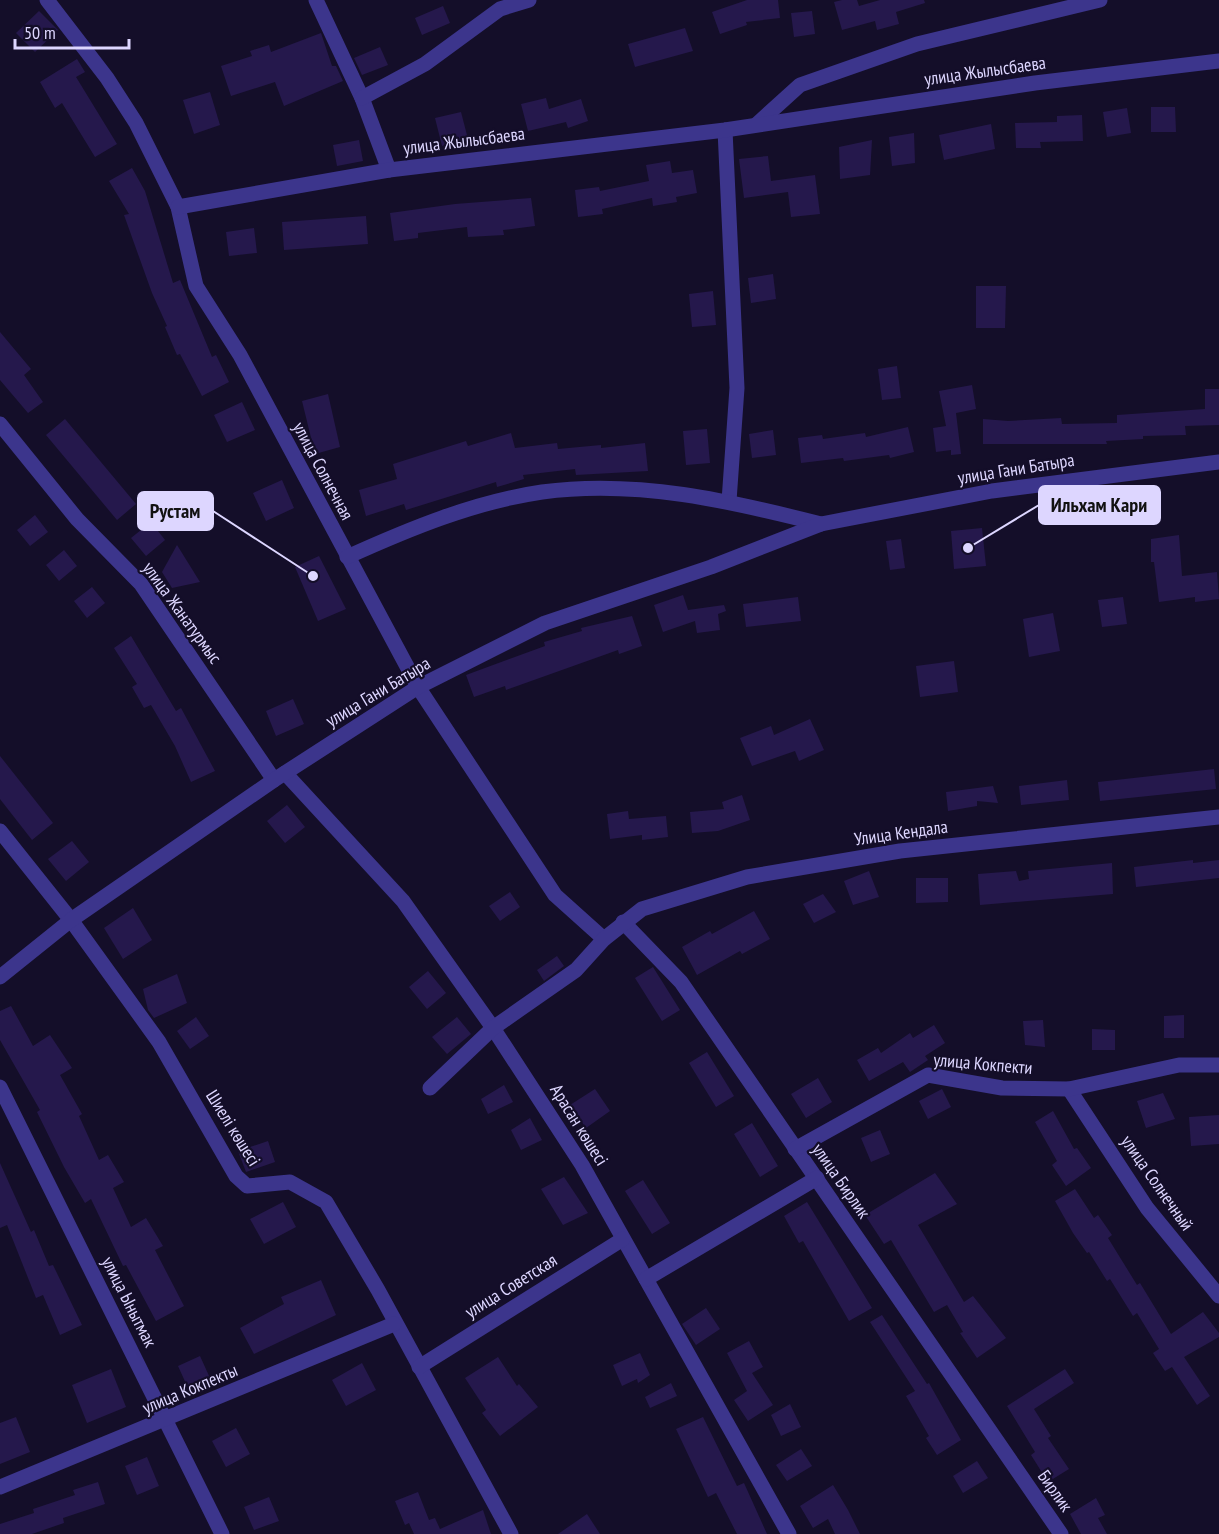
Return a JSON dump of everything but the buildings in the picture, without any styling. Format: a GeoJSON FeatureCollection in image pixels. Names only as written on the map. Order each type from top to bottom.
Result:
{"type":"FeatureCollection","features":[{"type":"Feature","properties":{"kind":"street","name":"улица Солнечная"},"geometry":{"type":"LineString","coordinates":[[47,0],[108,78],[136,123],[178,207],[196,286],[240,355],[418,687],[555,895],[604,939]]}},
{"type":"Feature","properties":{"kind":"street"},"geometry":{"type":"LineString","coordinates":[[316,0],[362,98],[389,170]]}},
{"type":"Feature","properties":{"kind":"street"},"geometry":{"type":"LineString","coordinates":[[362,98],[425,64],[500,9],[529,0]]}},
{"type":"Feature","properties":{"kind":"street","name":"улица Жылысбаева"},"geometry":{"type":"LineString","coordinates":[[757,124],[800,85],[916,44],[1100,0]]}},
{"type":"Feature","properties":{"kind":"street","name":"улица Жылысбаева"},"geometry":{"type":"LineString","coordinates":[[178,207],[389,170],[725,130],[1035,83],[1219,61]]}},
{"type":"Feature","properties":{"kind":"street"},"geometry":{"type":"LineString","coordinates":[[725,130],[737,388],[729,501]]}},
{"type":"Feature","properties":{"kind":"street","name":"улица Жанатурмыс"},"geometry":{"type":"LineString","coordinates":[[0,424],[77,519],[141,584],[279,776]]}},
{"type":"Feature","properties":{"kind":"street","name":"улица Гани Батыра"},"geometry":{"type":"LineString","coordinates":[[0,977],[71,920],[279,776],[418,687],[545,623],[711,567],[821,524],[992,491],[1219,462]]}},
{"type":"Feature","properties":{"kind":"street","name":"улица Гани Батыра"},"geometry":{"type":"LineString","coordinates":[[347,557],[406,530],[451,515],[541,493],[625,490],[677,493],[729,501],[821,524]]}},
{"type":"Feature","properties":{"kind":"street","name":"Арасан көшесі"},"geometry":{"type":"LineString","coordinates":[[279,776],[404,901],[493,1028],[582,1164],[789,1534]]}},
{"type":"Feature","properties":{"kind":"street","name":"Улица Кендала"},"geometry":{"type":"LineString","coordinates":[[430,1088],[493,1028],[576,970],[604,939],[642,909],[747,877],[900,851],[1219,818]]}},
{"type":"Feature","properties":{"kind":"street","name":"Шиелі көшесі"},"geometry":{"type":"LineString","coordinates":[[0,831],[71,920],[159,1042],[236,1176],[247,1186],[290,1182],[326,1202],[378,1290],[394,1324],[511,1534]]}},
{"type":"Feature","properties":{"kind":"street","name":"улица Бирлик"},"geometry":{"type":"LineString","coordinates":[[623,922],[681,982],[1017,1470]]}},
{"type":"Feature","properties":{"kind":"street","name":"улица Кокпекти"},"geometry":{"type":"LineString","coordinates":[[795,1149],[928,1075],[1002,1088],[1069,1089],[1179,1065],[1219,1065]]}},
{"type":"Feature","properties":{"kind":"street","name":"улица Ынытмак"},"geometry":{"type":"LineString","coordinates":[[0,1087],[222,1534]]}},
{"type":"Feature","properties":{"kind":"street","name":"улица Солнечный"},"geometry":{"type":"LineString","coordinates":[[1069,1089],[1147,1208],[1219,1296]]}},
{"type":"Feature","properties":{"kind":"street"},"geometry":{"type":"LineString","coordinates":[[646,1280],[817,1178]]}},
{"type":"Feature","properties":{"kind":"street","name":"улица Советская"},"geometry":{"type":"LineString","coordinates":[[419,1367],[623,1239]]}},
{"type":"Feature","properties":{"kind":"street","name":"улица Кокпекты"},"geometry":{"type":"LineString","coordinates":[[0,1487],[167,1420],[394,1324]]}},
{"type":"Feature","properties":{"kind":"street","name":"Бирлик"},"geometry":{"type":"LineString","coordinates":[[1017,1470],[1061,1534]]}},
{"type":"Feature","properties":{"kind":"place","name":"Ильхам Кари"},"geometry":{"type":"Point","coordinates":[968,548]}},
{"type":"Feature","properties":{"kind":"place","name":"Рустам"},"geometry":{"type":"Point","coordinates":[313,576]}}]}
